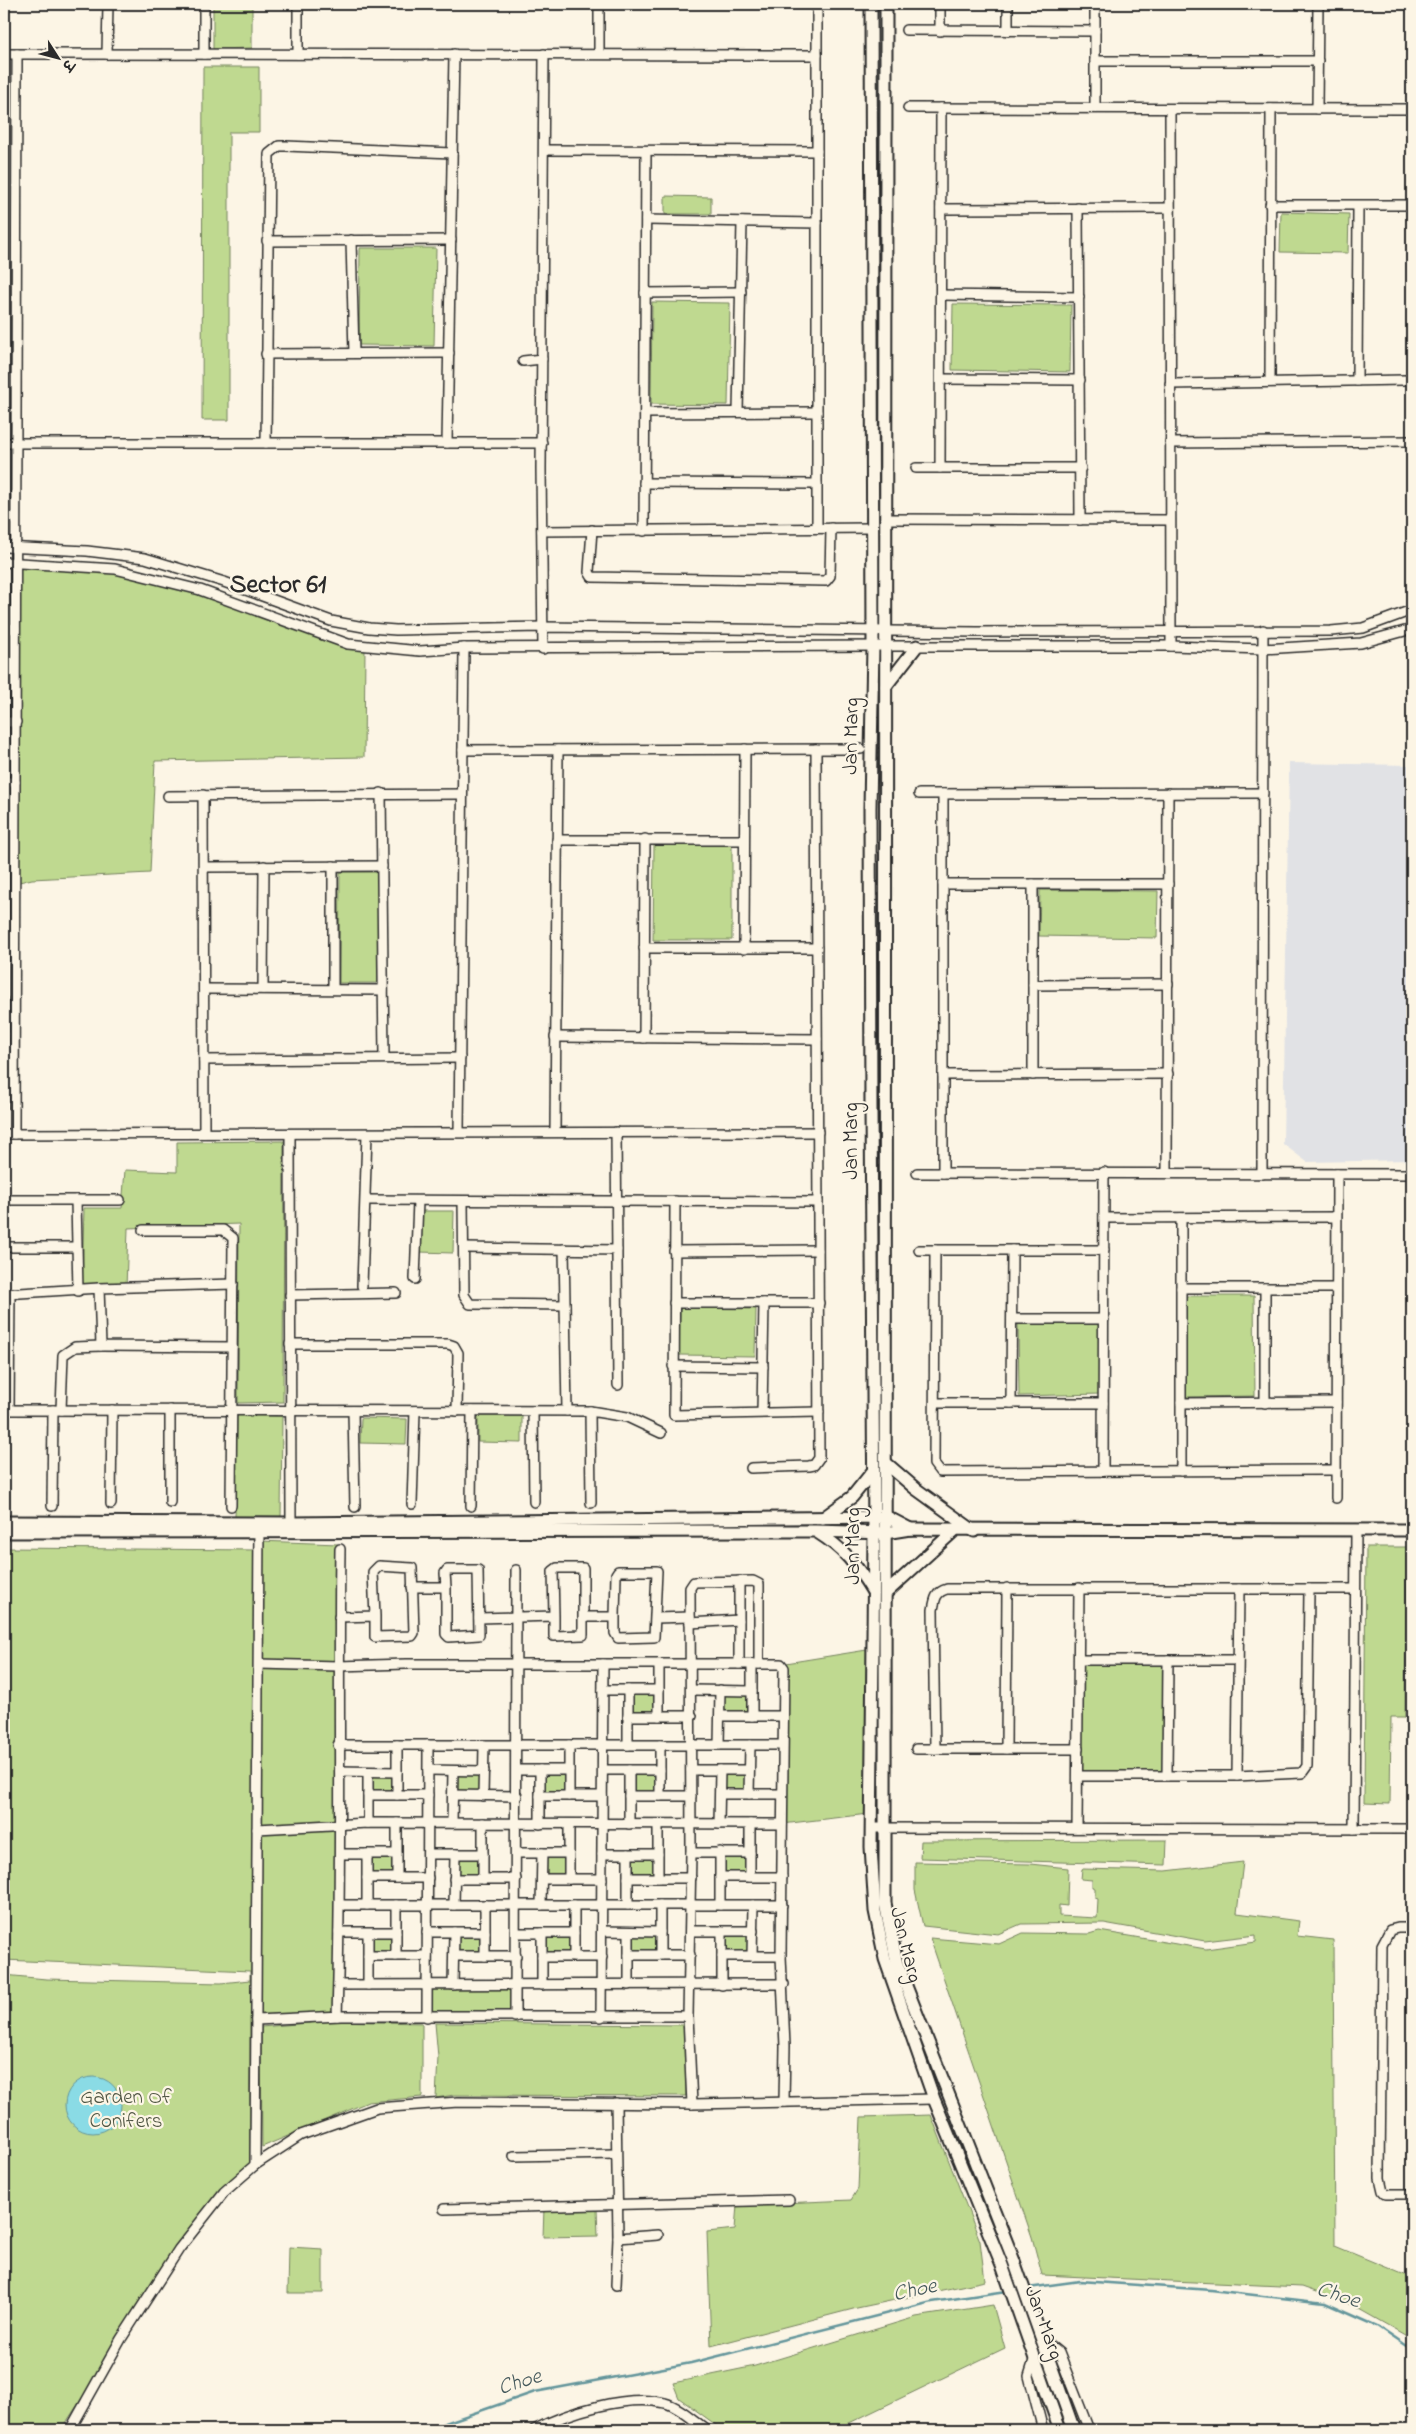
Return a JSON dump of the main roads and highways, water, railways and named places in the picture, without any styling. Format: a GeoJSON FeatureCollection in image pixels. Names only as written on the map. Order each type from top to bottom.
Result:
{"type":"FeatureCollection","features":[{"type":"Feature","properties":{"kind":"main road","name":"Jan Marg"},"geometry":{"type":"LineString","coordinates":[[871,4],[872,646],[870,828],[873,1517],[880,1532],[886,1593],[885,1847],[878,1874],[876,1917],[885,1959],[934,2099],[1002,2265],[1060,2430]]}},
{"type":"Feature","properties":{"kind":"main road"},"geometry":{"type":"LineString","coordinates":[[880,1532],[886,1517],[886,4]]}},
{"type":"Feature","properties":{"kind":"main road"},"geometry":{"type":"LineString","coordinates":[[886,686],[917,646]]}},
{"type":"Feature","properties":{"kind":"main road"},"geometry":{"type":"LineString","coordinates":[[886,1464],[974,1531]]}},
{"type":"Feature","properties":{"kind":"main road"},"geometry":{"type":"LineString","coordinates":[[823,1518],[852,1497],[873,1471]]}},
{"type":"Feature","properties":{"kind":"main road"},"geometry":{"type":"LineString","coordinates":[[291,1528],[886,1517],[910,1529]]}},
{"type":"Feature","properties":{"kind":"main road"},"geometry":{"type":"LineString","coordinates":[[4,1522],[291,1528],[880,1532],[910,1529],[954,1531],[1412,1530]]}},
{"type":"Feature","properties":{"kind":"main road"},"geometry":{"type":"LineString","coordinates":[[4,1532],[259,1527]]}},
{"type":"Feature","properties":{"kind":"main road"},"geometry":{"type":"LineString","coordinates":[[815,1531],[840,1548],[856,1564],[873,1593]]}},
{"type":"Feature","properties":{"kind":"main road"},"geometry":{"type":"LineString","coordinates":[[886,1593],[954,1531]]}},
{"type":"Feature","properties":{"kind":"main road","name":"Jan Marg"},"geometry":{"type":"LineString","coordinates":[[880,1532],[873,1593],[871,1828],[889,1930],[897,1963],[1014,2261],[1074,2430]]}},
{"type":"Feature","properties":{"kind":"water"},"geometry":{"type":"Polygon","coordinates":[[[93,2077],[104,2079],[113,2085],[119,2094],[121,2105],[119,2116],[113,2125],[104,2131],[93,2133],[82,2131],[73,2125],[67,2116],[65,2105],[67,2094],[73,2085],[82,2079],[93,2077]]]}},
{"type":"Feature","properties":{"kind":"waterway","name":"Choe"},"geometry":{"type":"LineString","coordinates":[[1028,2288],[1080,2281],[1211,2290],[1325,2303],[1377,2326],[1412,2350]]}},
{"type":"Feature","properties":{"kind":"waterway","name":"Choe"},"geometry":{"type":"LineString","coordinates":[[425,2430],[535,2392],[691,2363],[932,2302],[1007,2291]]}},
{"type":"Feature","properties":{"kind":"district","name":"Sector 61"},"geometry":{"type":"Point","coordinates":[278,586]}},
{"type":"Feature","properties":{"kind":"park label","name":"Garden Of Conifers"},"geometry":{"type":"Point","coordinates":[126,2110]}}]}
